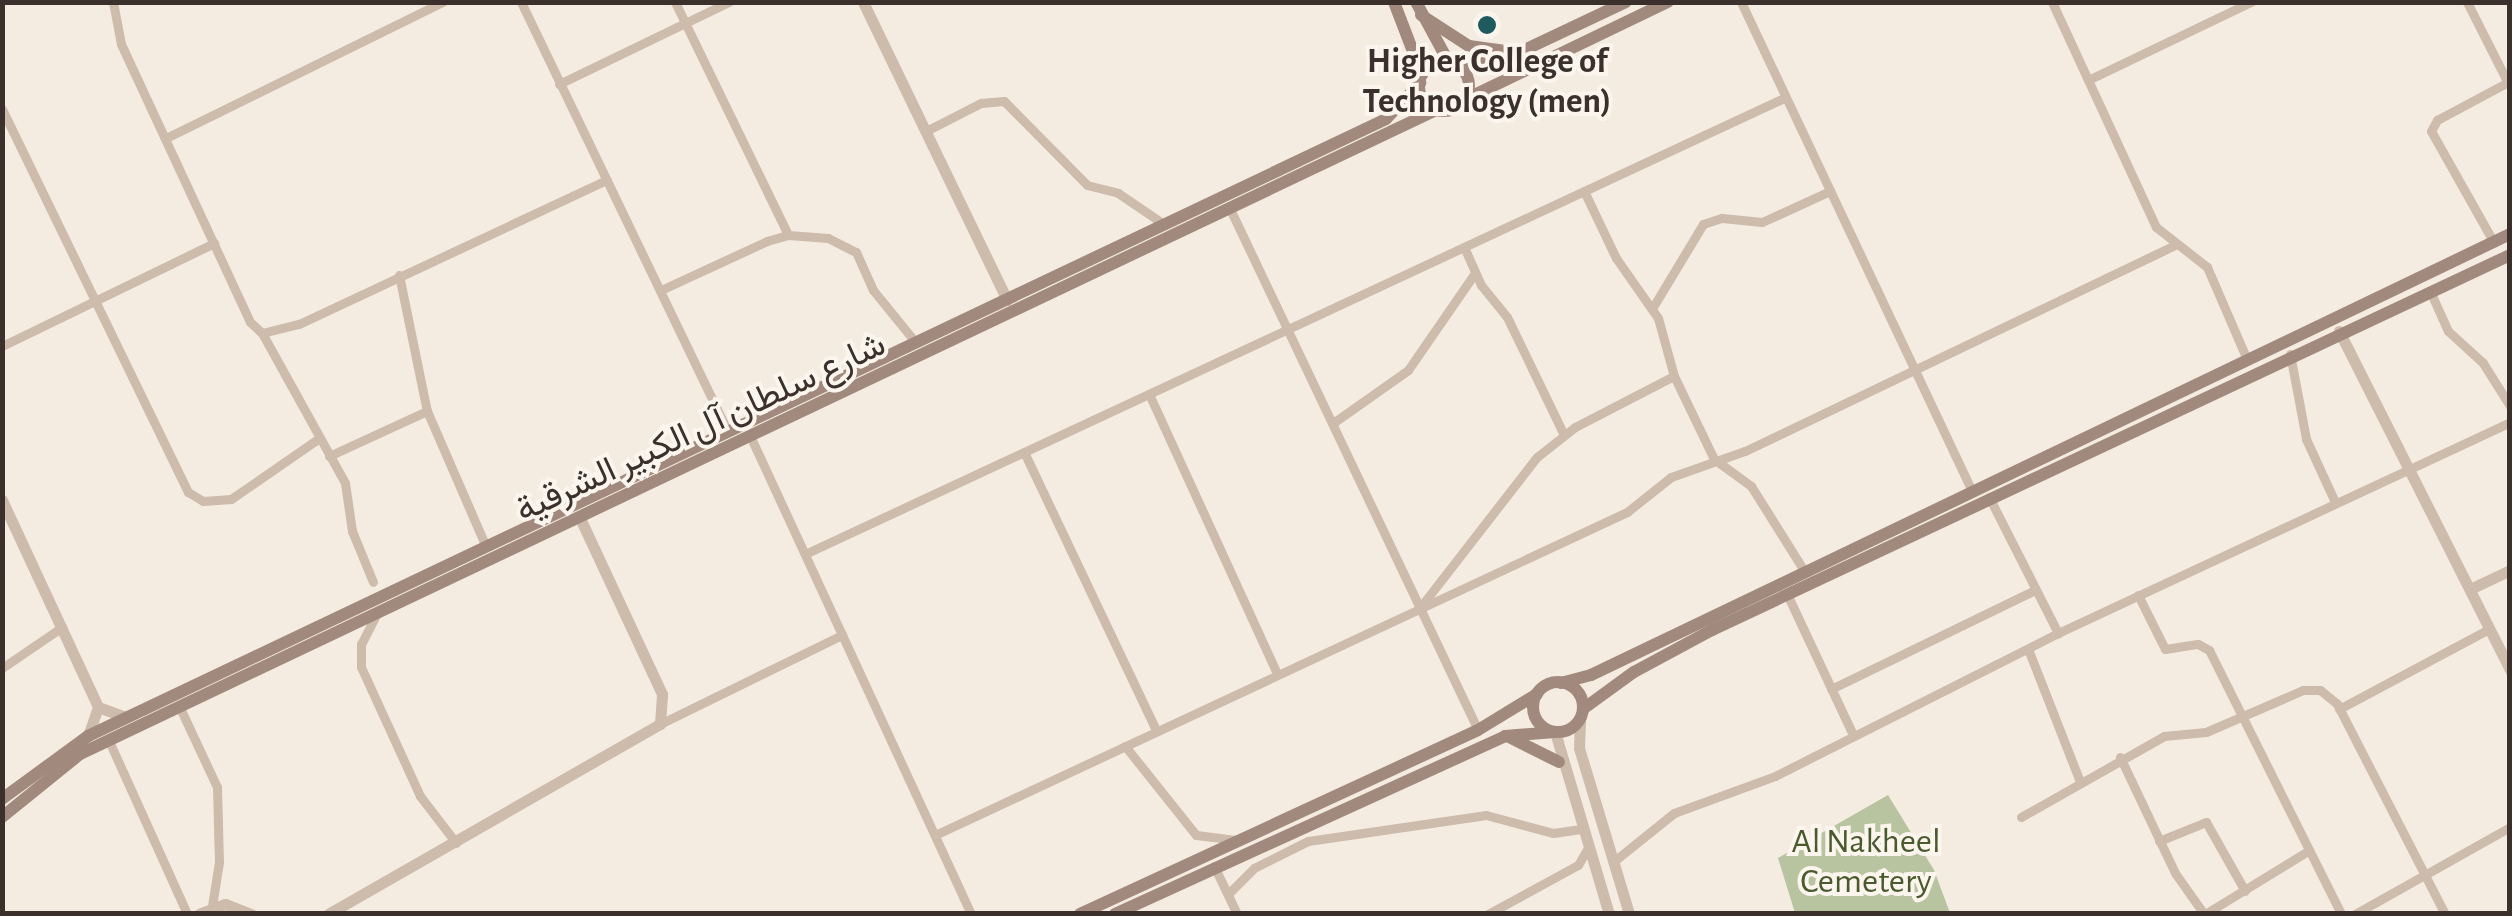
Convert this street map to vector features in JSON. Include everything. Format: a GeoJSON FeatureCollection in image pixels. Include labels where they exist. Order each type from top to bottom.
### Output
{"type":"FeatureCollection","features":[{"type":"Feature","properties":{"kind":"main road"},"geometry":{"type":"LineString","coordinates":[[1394,2],[1423,99],[1436,110],[1453,110],[1466,99],[1668,2]]}},
{"type":"Feature","properties":{"kind":"main road"},"geometry":{"type":"LineString","coordinates":[[1420,79],[1452,62],[1520,52],[1626,2]]}},
{"type":"Feature","properties":{"kind":"main road"},"geometry":{"type":"LineString","coordinates":[[1419,9],[1469,46],[1520,52]]}},
{"type":"Feature","properties":{"kind":"main road"},"geometry":{"type":"LineString","coordinates":[[1419,9],[1469,83],[1466,99]]}},
{"type":"Feature","properties":{"kind":"main road","name":"شارع سلطان آل الكبير الشرقية"},"geometry":{"type":"LineString","coordinates":[[2,799],[88,736],[126,717],[1386,119],[1420,79]]}},
{"type":"Feature","properties":{"kind":"main road","name":"شارع سلطان آل الكبير الشرقية"},"geometry":{"type":"LineString","coordinates":[[2,817],[36,785],[108,741],[752,440],[1436,110]]}},
{"type":"Feature","properties":{"kind":"main road"},"geometry":{"type":"LineString","coordinates":[[1080,914],[1478,730],[1537,694],[1591,675],[1971,488],[2510,234]]}},
{"type":"Feature","properties":{"kind":"main road"},"geometry":{"type":"LineString","coordinates":[[1115,914],[1505,736],[1554,732],[1634,672],[1786,594],[2339,330],[2510,255]]}},
{"type":"Feature","properties":{"kind":"main road"},"geometry":{"type":"LineString","coordinates":[[1561,683],[1577,691],[1581,714]]}},
{"type":"Feature","properties":{"kind":"main road"},"geometry":{"type":"LineString","coordinates":[[1537,694],[1535,716],[1554,732]]}},
{"type":"Feature","properties":{"kind":"main road"},"geometry":{"type":"LineString","coordinates":[[1505,736],[1560,762]]}},
{"type":"Feature","properties":{"kind":"street"},"geometry":{"type":"LineString","coordinates":[[113,2],[121,44],[250,322],[262,333],[345,483],[352,532],[373,582]]}},
{"type":"Feature","properties":{"kind":"street"},"geometry":{"type":"LineString","coordinates":[[166,138],[442,2]]}},
{"type":"Feature","properties":{"kind":"street"},"geometry":{"type":"LineString","coordinates":[[521,2],[728,432]]}},
{"type":"Feature","properties":{"kind":"street"},"geometry":{"type":"LineString","coordinates":[[675,2],[788,235]]}},
{"type":"Feature","properties":{"kind":"street"},"geometry":{"type":"LineString","coordinates":[[559,84],[729,2]]}},
{"type":"Feature","properties":{"kind":"street"},"geometry":{"type":"LineString","coordinates":[[863,2],[1007,300]]}},
{"type":"Feature","properties":{"kind":"street"},"geometry":{"type":"LineString","coordinates":[[1741,2],[1971,488]]}},
{"type":"Feature","properties":{"kind":"street"},"geometry":{"type":"LineString","coordinates":[[2052,2],[2156,226],[2208,267],[2246,358]]}},
{"type":"Feature","properties":{"kind":"street"},"geometry":{"type":"LineString","coordinates":[[2088,80],[2252,2]]}},
{"type":"Feature","properties":{"kind":"street"},"geometry":{"type":"LineString","coordinates":[[2467,2],[2509,82],[2437,120],[2431,131],[2493,241]]}},
{"type":"Feature","properties":{"kind":"street"},"geometry":{"type":"LineString","coordinates":[[805,554],[1786,98]]}},
{"type":"Feature","properties":{"kind":"street"},"geometry":{"type":"LineString","coordinates":[[926,131],[982,103],[1004,102],[1056,147],[1082,182],[1126,198],[1165,225]]}},
{"type":"Feature","properties":{"kind":"street"},"geometry":{"type":"LineString","coordinates":[[2,109],[188,492],[204,501],[232,498],[260,472],[318,439]]}},
{"type":"Feature","properties":{"kind":"street"},"geometry":{"type":"LineString","coordinates":[[262,333],[299,324],[399,274],[608,180]]}},
{"type":"Feature","properties":{"kind":"street"},"geometry":{"type":"LineString","coordinates":[[1653,307],[1703,224],[1722,218],[1762,222],[1830,190]]}},
{"type":"Feature","properties":{"kind":"street"},"geometry":{"type":"LineString","coordinates":[[1584,191],[1616,258],[1653,307],[1674,376],[1714,459],[1751,486],[1804,570]]}},
{"type":"Feature","properties":{"kind":"street"},"geometry":{"type":"LineString","coordinates":[[1232,211],[1478,730]]}},
{"type":"Feature","properties":{"kind":"street"},"geometry":{"type":"LineString","coordinates":[[661,290],[788,235],[828,238],[856,252],[874,290],[916,343]]}},
{"type":"Feature","properties":{"kind":"street"},"geometry":{"type":"LineString","coordinates":[[2,346],[214,244]]}},
{"type":"Feature","properties":{"kind":"street"},"geometry":{"type":"LineString","coordinates":[[934,835],[1627,512],[1671,477],[1914,372],[2177,244]]}},
{"type":"Feature","properties":{"kind":"street"},"geometry":{"type":"LineString","coordinates":[[1464,247],[1475,273],[1507,317],[1564,435]]}},
{"type":"Feature","properties":{"kind":"street"},"geometry":{"type":"LineString","coordinates":[[1333,424],[1408,370],[1475,273]]}},
{"type":"Feature","properties":{"kind":"street"},"geometry":{"type":"LineString","coordinates":[[399,274],[427,410],[486,547]]}},
{"type":"Feature","properties":{"kind":"street"},"geometry":{"type":"LineString","coordinates":[[2429,291],[2448,331],[2483,363],[2510,406]]}},
{"type":"Feature","properties":{"kind":"street"},"geometry":{"type":"LineString","coordinates":[[2339,330],[2510,670]]}},
{"type":"Feature","properties":{"kind":"street"},"geometry":{"type":"LineString","coordinates":[[2290,354],[2304,399],[2306,439],[2335,502]]}},
{"type":"Feature","properties":{"kind":"street"},"geometry":{"type":"LineString","coordinates":[[1420,607],[1514,479],[1564,435],[1674,376]]}},
{"type":"Feature","properties":{"kind":"street"},"geometry":{"type":"LineString","coordinates":[[1148,394],[1277,674]]}},
{"type":"Feature","properties":{"kind":"street"},"geometry":{"type":"LineString","coordinates":[[329,456],[427,410]]}},
{"type":"Feature","properties":{"kind":"street"},"geometry":{"type":"LineString","coordinates":[[1613,862],[1674,813],[1776,776],[2138,595],[2510,422]]}},
{"type":"Feature","properties":{"kind":"street"},"geometry":{"type":"LineString","coordinates":[[752,440],[971,914]]}},
{"type":"Feature","properties":{"kind":"street"},"geometry":{"type":"LineString","coordinates":[[1024,452],[1156,730]]}},
{"type":"Feature","properties":{"kind":"street"},"geometry":{"type":"LineString","coordinates":[[1989,497],[2058,634]]}},
{"type":"Feature","properties":{"kind":"street"},"geometry":{"type":"LineString","coordinates":[[2,500],[98,707],[88,736]]}},
{"type":"Feature","properties":{"kind":"street"},"geometry":{"type":"LineString","coordinates":[[580,518],[662,694],[660,724]]}},
{"type":"Feature","properties":{"kind":"street"},"geometry":{"type":"LineString","coordinates":[[2470,589],[2510,570]]}},
{"type":"Feature","properties":{"kind":"street"},"geometry":{"type":"LineString","coordinates":[[1831,689],[2035,590]]}},
{"type":"Feature","properties":{"kind":"street"},"geometry":{"type":"LineString","coordinates":[[1786,594],[1853,735]]}},
{"type":"Feature","properties":{"kind":"street"},"geometry":{"type":"LineString","coordinates":[[2138,595],[2165,649],[2198,644],[2209,650],[2341,914]]}},
{"type":"Feature","properties":{"kind":"street"},"geometry":{"type":"LineString","coordinates":[[377,614],[361,644],[362,667],[420,796],[456,842]]}},
{"type":"Feature","properties":{"kind":"street"},"geometry":{"type":"LineString","coordinates":[[2,668],[62,628]]}},
{"type":"Feature","properties":{"kind":"street"},"geometry":{"type":"LineString","coordinates":[[2339,709],[2489,629]]}},
{"type":"Feature","properties":{"kind":"street"},"geometry":{"type":"LineString","coordinates":[[328,914],[660,724],[842,635]]}},
{"type":"Feature","properties":{"kind":"street"},"geometry":{"type":"LineString","coordinates":[[2028,649],[2080,782]]}},
{"type":"Feature","properties":{"kind":"street"},"geometry":{"type":"LineString","coordinates":[[2021,817],[2120,757],[2164,736],[2206,732],[2312,689],[2328,694],[2339,709],[2445,914]]}},
{"type":"Feature","properties":{"kind":"street"},"geometry":{"type":"LineString","coordinates":[[98,707],[126,717]]}},
{"type":"Feature","properties":{"kind":"street"},"geometry":{"type":"LineString","coordinates":[[180,708],[217,788],[220,862],[212,906]]}},
{"type":"Feature","properties":{"kind":"street"},"geometry":{"type":"LineString","coordinates":[[1581,714],[1579,748],[1629,914]]}},
{"type":"Feature","properties":{"kind":"street"},"geometry":{"type":"LineString","coordinates":[[1554,732],[1609,914]]}},
{"type":"Feature","properties":{"kind":"street"},"geometry":{"type":"LineString","coordinates":[[108,741],[187,914]]}},
{"type":"Feature","properties":{"kind":"street"},"geometry":{"type":"LineString","coordinates":[[1125,746],[1196,835],[1234,840]]}},
{"type":"Feature","properties":{"kind":"street"},"geometry":{"type":"LineString","coordinates":[[2120,757],[2159,840],[2204,914],[2308,851]]}},
{"type":"Feature","properties":{"kind":"street"},"geometry":{"type":"LineString","coordinates":[[1228,894],[1254,868],[1308,841],[1486,815],[1554,833],[1584,828]]}},
{"type":"Feature","properties":{"kind":"street"},"geometry":{"type":"LineString","coordinates":[[2159,840],[2206,822],[2245,891]]}},
{"type":"Feature","properties":{"kind":"street"},"geometry":{"type":"LineString","coordinates":[[2356,914],[2510,827]]}},
{"type":"Feature","properties":{"kind":"street"},"geometry":{"type":"LineString","coordinates":[[1192,860],[1196,835]]}},
{"type":"Feature","properties":{"kind":"street"},"geometry":{"type":"LineString","coordinates":[[1488,914],[1578,865],[1588,846]]}},
{"type":"Feature","properties":{"kind":"street"},"geometry":{"type":"LineString","coordinates":[[1578,865],[1596,872]]}},
{"type":"Feature","properties":{"kind":"street"},"geometry":{"type":"LineString","coordinates":[[1214,866],[1237,914]]}},
{"type":"Feature","properties":{"kind":"street"},"geometry":{"type":"LineString","coordinates":[[199,914],[212,906],[251,913]]}},
{"type":"Feature","properties":{"kind":"green space","name":"Al Nakheel Cemetery"},"geometry":{"type":"Polygon","coordinates":[[[1888,795],[1934,870],[1950,913],[1795,913],[1778,858],[1888,795]]]}},
{"type":"Feature","properties":{"kind":"place","name":"Higher College of Technology (men)"},"geometry":{"type":"Point","coordinates":[1487,25]}}]}
